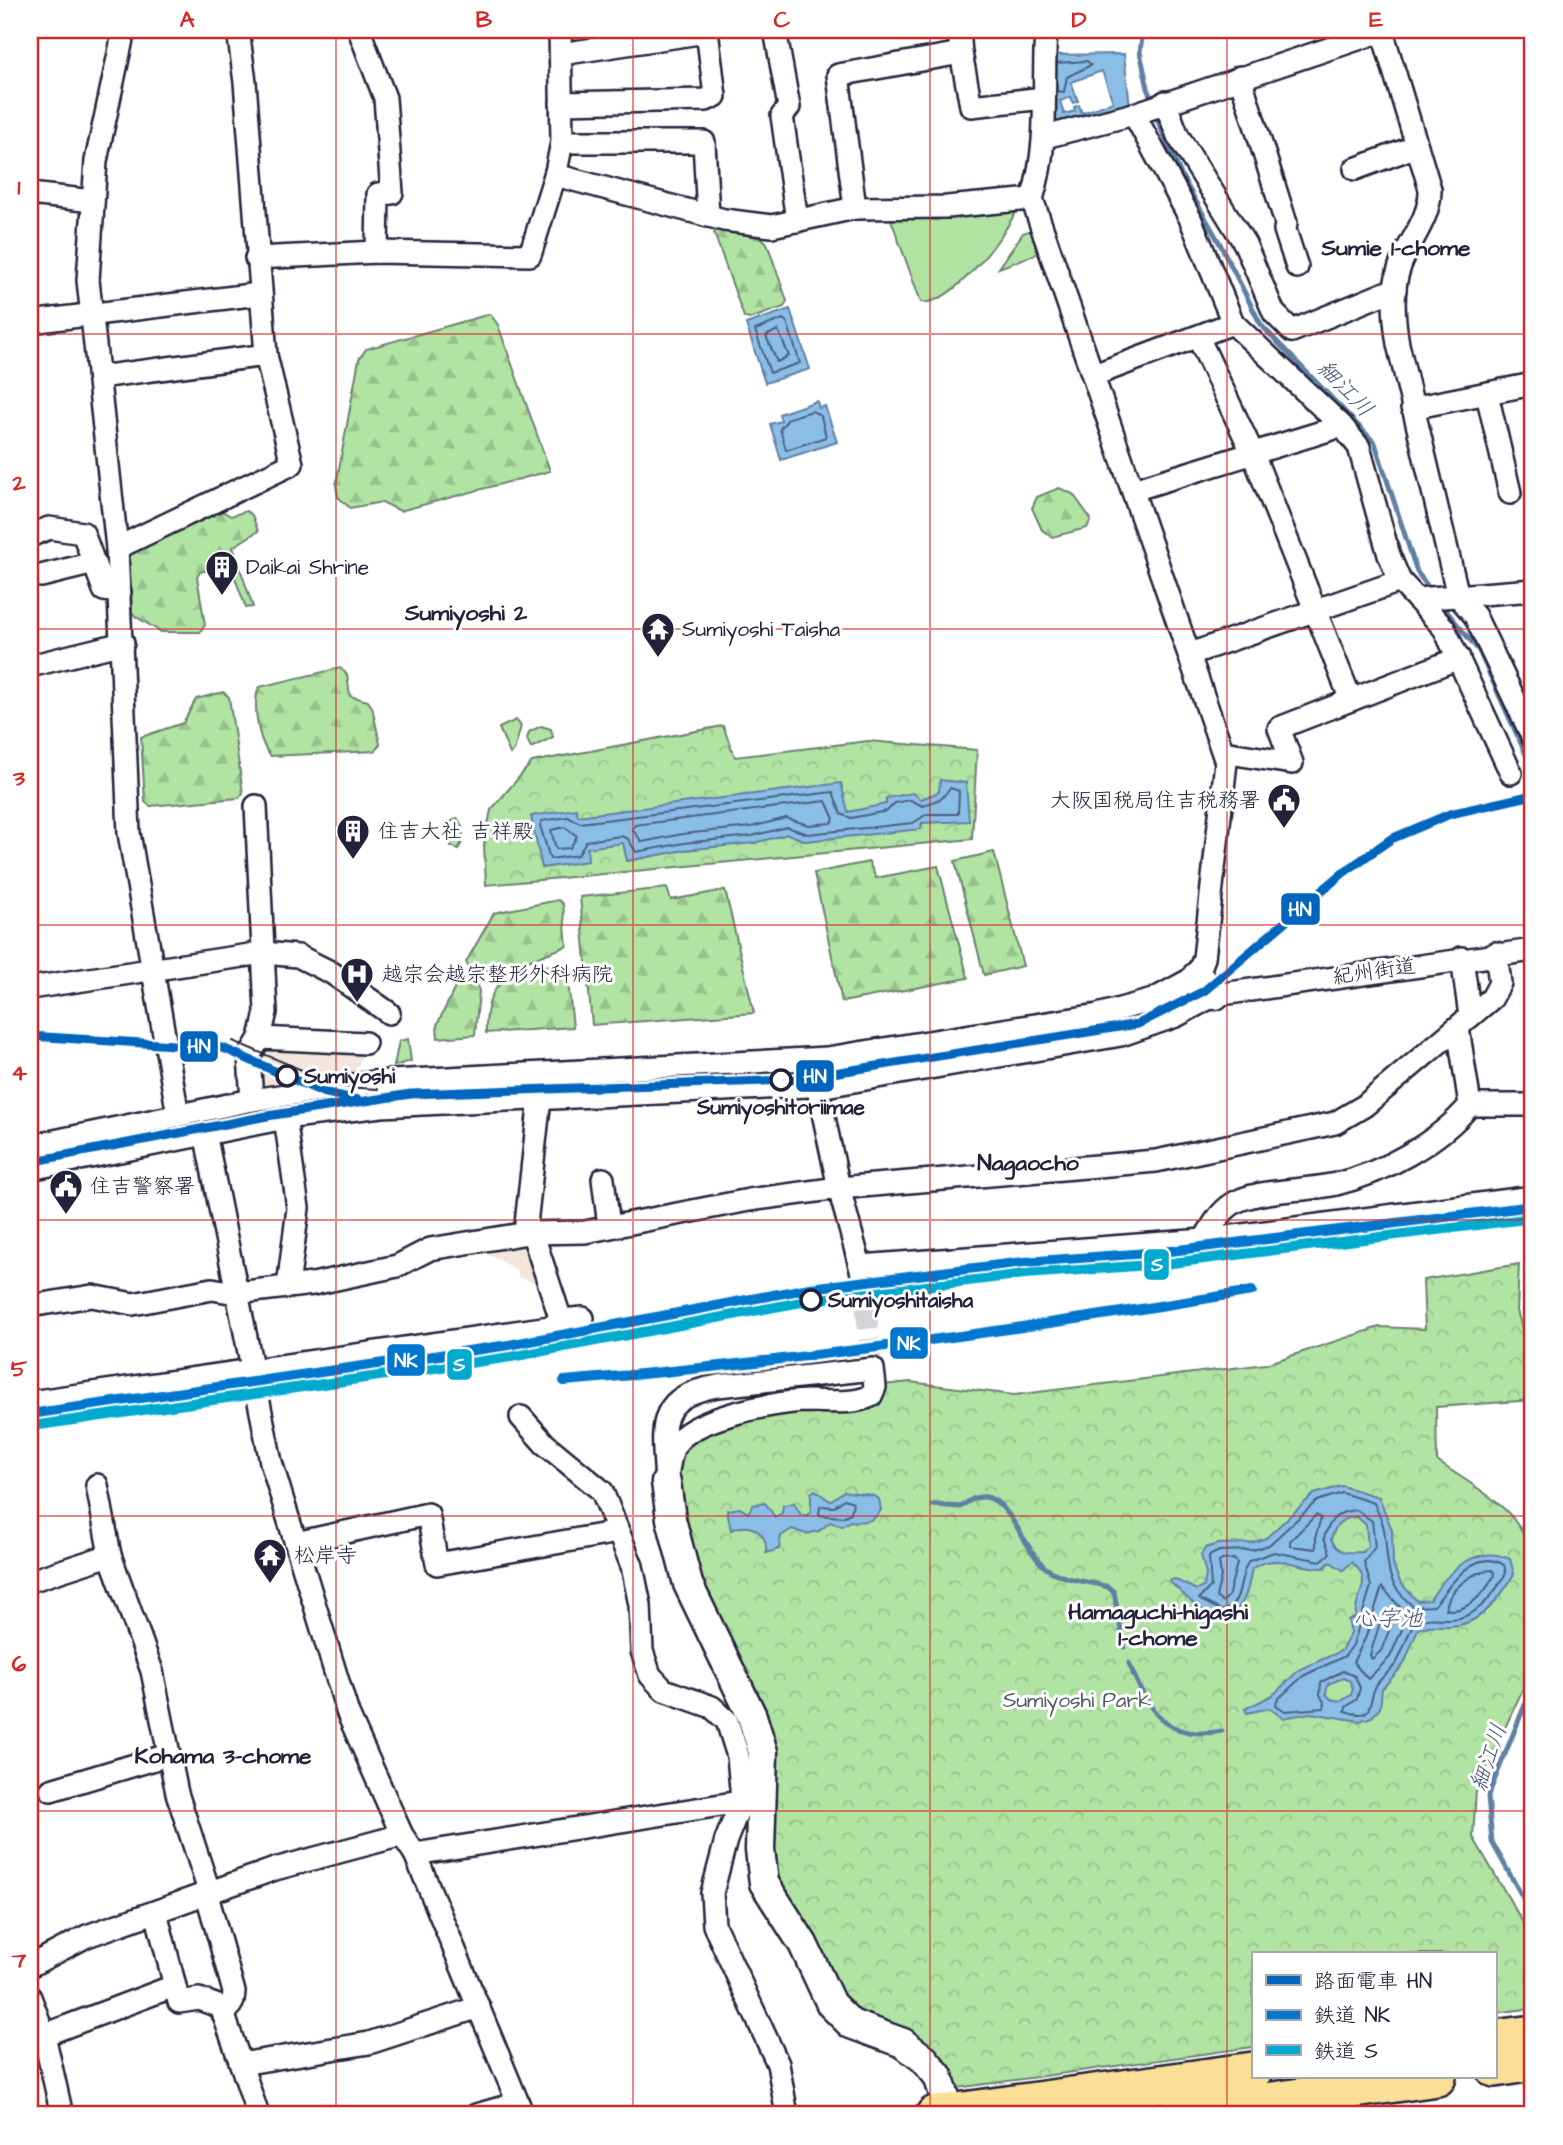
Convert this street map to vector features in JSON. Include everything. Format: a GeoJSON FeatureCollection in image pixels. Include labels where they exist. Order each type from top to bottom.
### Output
{"type":"FeatureCollection","features":[{"type":"Feature","properties":{"kind":"highway"},"geometry":{"type":"LineString","coordinates":[[1496,2039],[1533,2034]]}},
{"type":"Feature","properties":{"kind":"highway"},"geometry":{"type":"LineString","coordinates":[[1496,2068],[1533,2063]]}},
{"type":"Feature","properties":{"kind":"highway"},"geometry":{"type":"LineString","coordinates":[[946,2115],[1048,2107],[1252,2071]]}},
{"type":"Feature","properties":{"kind":"highway"},"geometry":{"type":"LineString","coordinates":[[1177,2115],[1430,2078]]}},
{"type":"Feature","properties":{"kind":"street"},"geometry":{"type":"LineString","coordinates":[[124,30],[96,162],[88,280],[117,548],[129,833],[150,969],[178,1115]]}},
{"type":"Feature","properties":{"kind":"street"},"geometry":{"type":"LineString","coordinates":[[117,548],[292,464],[266,355],[256,258],[245,82],[238,30]]}},
{"type":"Feature","properties":{"kind":"street"},"geometry":{"type":"LineString","coordinates":[[359,30],[386,102],[393,193],[378,194],[377,251]]}},
{"type":"Feature","properties":{"kind":"street"},"geometry":{"type":"LineString","coordinates":[[256,258],[377,251],[530,255],[556,172],[562,142],[560,30]]}},
{"type":"Feature","properties":{"kind":"street"},"geometry":{"type":"LineString","coordinates":[[775,30],[789,107],[782,116],[797,221]]}},
{"type":"Feature","properties":{"kind":"street"},"geometry":{"type":"LineString","coordinates":[[960,30],[961,53],[971,106],[1044,99]]}},
{"type":"Feature","properties":{"kind":"street"},"geometry":{"type":"LineString","coordinates":[[30,1169],[285,1118],[381,1106],[816,1087],[1121,1035],[1176,1016],[1206,985],[1204,958],[1226,762],[1031,199],[1041,168],[1045,137],[1046,30]]}},
{"type":"Feature","properties":{"kind":"street"},"geometry":{"type":"LineString","coordinates":[[1045,137],[1134,114],[1240,77],[1324,39],[1384,30],[1430,197],[1400,265],[1395,289],[1396,333],[1458,596],[1475,616],[1533,738]]}},
{"type":"Feature","properties":{"kind":"street"},"geometry":{"type":"LineString","coordinates":[[561,54],[706,31],[715,96],[706,100],[561,103]]}},
{"type":"Feature","properties":{"kind":"street"},"geometry":{"type":"LineString","coordinates":[[855,208],[838,75],[961,53]]}},
{"type":"Feature","properties":{"kind":"street"},"geometry":{"type":"LineString","coordinates":[[1240,77],[1286,223],[1284,230],[1297,267]]}},
{"type":"Feature","properties":{"kind":"street"},"geometry":{"type":"LineString","coordinates":[[1163,103],[1178,136],[1245,244],[1274,313],[1292,331],[1395,289]]}},
{"type":"Feature","properties":{"kind":"street"},"geometry":{"type":"LineString","coordinates":[[1134,114],[1190,218],[1233,323],[1342,426],[1359,447],[1389,555],[1400,581],[1444,628],[1511,773]]}},
{"type":"Feature","properties":{"kind":"street"},"geometry":{"type":"LineString","coordinates":[[562,142],[704,142],[708,216]]}},
{"type":"Feature","properties":{"kind":"street"},"geometry":{"type":"LineString","coordinates":[[1355,169],[1417,146]]}},
{"type":"Feature","properties":{"kind":"street"},"geometry":{"type":"LineString","coordinates":[[556,172],[563,177],[708,216],[772,226],[855,208],[947,206],[1031,199]]}},
{"type":"Feature","properties":{"kind":"street"},"geometry":{"type":"LineString","coordinates":[[30,194],[93,201]]}},
{"type":"Feature","properties":{"kind":"street"},"geometry":{"type":"LineString","coordinates":[[30,323],[259,294]]}},
{"type":"Feature","properties":{"kind":"street"},"geometry":{"type":"LineString","coordinates":[[1094,375],[1233,323]]}},
{"type":"Feature","properties":{"kind":"street"},"geometry":{"type":"LineString","coordinates":[[1198,337],[1253,454],[1351,700]]}},
{"type":"Feature","properties":{"kind":"street"},"geometry":{"type":"LineString","coordinates":[[99,377],[266,355]]}},
{"type":"Feature","properties":{"kind":"street"},"geometry":{"type":"LineString","coordinates":[[1412,408],[1533,384]]}},
{"type":"Feature","properties":{"kind":"street"},"geometry":{"type":"LineString","coordinates":[[1488,394],[1510,493]]}},
{"type":"Feature","properties":{"kind":"street"},"geometry":{"type":"LineString","coordinates":[[1133,490],[1332,429]]}},
{"type":"Feature","properties":{"kind":"street"},"geometry":{"type":"LineString","coordinates":[[30,536],[49,528],[83,533],[104,590],[120,592]]}},
{"type":"Feature","properties":{"kind":"street"},"geometry":{"type":"LineString","coordinates":[[41,576],[94,563]]}},
{"type":"Feature","properties":{"kind":"street"},"geometry":{"type":"LineString","coordinates":[[1190,654],[1400,581]]}},
{"type":"Feature","properties":{"kind":"street"},"geometry":{"type":"LineString","coordinates":[[1417,599],[1533,590]]}},
{"type":"Feature","properties":{"kind":"street"},"geometry":{"type":"LineString","coordinates":[[30,666],[123,643]]}},
{"type":"Feature","properties":{"kind":"street"},"geometry":{"type":"LineString","coordinates":[[1223,752],[1292,762],[1279,728],[1460,658]]}},
{"type":"Feature","properties":{"kind":"street"},"geometry":{"type":"LineString","coordinates":[[252,1100],[249,1056],[260,1038],[266,1013],[256,806]]}},
{"type":"Feature","properties":{"kind":"street","name":"紀州街道"},"geometry":{"type":"LineString","coordinates":[[1206,985],[1533,950]]}},
{"type":"Feature","properties":{"kind":"street"},"geometry":{"type":"LineString","coordinates":[[30,988],[262,953],[298,956],[332,973],[389,1013]]}},
{"type":"Feature","properties":{"kind":"street"},"geometry":{"type":"LineString","coordinates":[[30,1306],[92,1296],[133,1304],[212,1289],[236,1293],[288,1287],[397,1266],[430,1249],[528,1233],[585,1232],[749,1200],[839,1188],[1156,1161],[1335,1123],[1364,1106],[1499,991],[1496,953]]}},
{"type":"Feature","properties":{"kind":"street"},"geometry":{"type":"LineString","coordinates":[[1204,1240],[1220,1213],[1239,1200],[1338,1184],[1408,1156],[1457,1121],[1469,1105],[1462,958]]}},
{"type":"Feature","properties":{"kind":"street"},"geometry":{"type":"LineString","coordinates":[[30,1146],[252,1100],[373,1082],[814,1060],[1098,1015],[1206,985]]}},
{"type":"Feature","properties":{"kind":"street"},"geometry":{"type":"LineString","coordinates":[[260,1038],[365,1042]]}},
{"type":"Feature","properties":{"kind":"street"},"geometry":{"type":"LineString","coordinates":[[814,1060],[816,1087],[862,1272],[1204,1240],[1531,1197]]}},
{"type":"Feature","properties":{"kind":"street"},"geometry":{"type":"LineString","coordinates":[[540,1098],[526,1224],[528,1233],[535,1241],[561,1320]]}},
{"type":"Feature","properties":{"kind":"street"},"geometry":{"type":"LineString","coordinates":[[1469,1105],[1533,1105]]}},
{"type":"Feature","properties":{"kind":"street"},"geometry":{"type":"LineString","coordinates":[[285,1118],[298,1208],[288,1287]]}},
{"type":"Feature","properties":{"kind":"street"},"geometry":{"type":"LineString","coordinates":[[205,1133],[271,1462],[348,1714],[402,1835],[415,1854],[520,2109],[476,2115]]}},
{"type":"Feature","properties":{"kind":"street"},"geometry":{"type":"LineString","coordinates":[[603,1179],[609,1226]]}},
{"type":"Feature","properties":{"kind":"street"},"geometry":{"type":"LineString","coordinates":[[30,1402],[550,1327],[561,1320],[583,1318]]}},
{"type":"Feature","properties":{"kind":"street"},"geometry":{"type":"LineString","coordinates":[[666,1482],[675,1445],[691,1430],[725,1417],[803,1402],[861,1401],[871,1396],[875,1387],[872,1364],[699,1390],[676,1399],[663,1426],[666,1482],[671,1519],[688,1584],[752,1716],[763,1752],[752,1800],[726,1840],[712,1893],[714,1926],[778,2064],[787,2115]]}},
{"type":"Feature","properties":{"kind":"street"},"geometry":{"type":"LineString","coordinates":[[718,1386],[710,1395],[709,1406],[715,1415],[725,1417]]}},
{"type":"Feature","properties":{"kind":"street"},"geometry":{"type":"LineString","coordinates":[[521,1417],[545,1444],[602,1491],[632,1566],[640,1605],[642,1651],[650,1675],[664,1690],[712,1707],[727,1721],[752,1800],[764,1883],[803,1944],[831,2004],[851,2024],[902,2043],[924,2059],[938,2076],[946,2115]]}},
{"type":"Feature","properties":{"kind":"street"},"geometry":{"type":"LineString","coordinates":[[97,1485],[110,1555],[152,1671],[177,1793],[234,1992],[233,2001],[224,2016]]}},
{"type":"Feature","properties":{"kind":"street"},"geometry":{"type":"LineString","coordinates":[[296,1543],[428,1514],[437,1564],[618,1532]]}},
{"type":"Feature","properties":{"kind":"street"},"geometry":{"type":"LineString","coordinates":[[30,1581],[110,1555]]}},
{"type":"Feature","properties":{"kind":"street"},"geometry":{"type":"LineString","coordinates":[[51,1790],[168,1755]]}},
{"type":"Feature","properties":{"kind":"street"},"geometry":{"type":"LineString","coordinates":[[415,1854],[752,1800]]}},
{"type":"Feature","properties":{"kind":"street"},"geometry":{"type":"LineString","coordinates":[[30,1966],[87,1936],[275,1869],[402,1835]]}},
{"type":"Feature","properties":{"kind":"street"},"geometry":{"type":"LineString","coordinates":[[156,1912],[180,2002],[199,1999],[221,2007],[258,2115]]}},
{"type":"Feature","properties":{"kind":"street"},"geometry":{"type":"LineString","coordinates":[[44,2035],[174,1986]]}},
{"type":"Feature","properties":{"kind":"street"},"geometry":{"type":"LineString","coordinates":[[30,1997],[44,2035],[62,2115]]}},
{"type":"Feature","properties":{"kind":"street"},"geometry":{"type":"LineString","coordinates":[[241,2064],[369,2043],[479,2007]]}},
{"type":"Feature","properties":{"kind":"shaded area"},"geometry":{"type":"Polygon","coordinates":[[[262,1049],[365,1049],[355,1072],[259,1087],[255,1065],[262,1049]]]}},
{"type":"Feature","properties":{"kind":"shaded area"},"geometry":{"type":"Polygon","coordinates":[[[514,1241],[532,1244],[540,1285],[518,1277],[518,1271],[477,1247],[514,1241]]]}},
{"type":"Feature","properties":{"kind":"green space"},"geometry":{"type":"Polygon","coordinates":[[[1016,205],[1017,209],[1002,235],[976,267],[948,293],[934,300],[921,302],[889,214],[935,220],[1016,205]]]}},
{"type":"Feature","properties":{"kind":"green space"},"geometry":{"type":"Polygon","coordinates":[[[717,229],[762,238],[767,243],[787,301],[784,307],[749,319],[744,317],[714,233],[717,229]]]}},
{"type":"Feature","properties":{"kind":"green space"},"geometry":{"type":"Polygon","coordinates":[[[1031,230],[1039,253],[999,268],[1023,233],[1031,230]]]}},
{"type":"Feature","properties":{"kind":"green space"},"geometry":{"type":"Polygon","coordinates":[[[490,314],[498,325],[550,471],[400,511],[382,502],[350,508],[338,497],[336,485],[359,359],[366,349],[490,314]]]}},
{"type":"Feature","properties":{"kind":"green space"},"geometry":{"type":"Polygon","coordinates":[[[1059,488],[1073,494],[1091,519],[1087,528],[1052,537],[1042,530],[1032,508],[1037,497],[1059,488]]]}},
{"type":"Feature","properties":{"kind":"green space"},"geometry":{"type":"Polygon","coordinates":[[[222,511],[231,516],[246,511],[252,515],[258,531],[233,547],[253,607],[246,608],[232,570],[227,565],[200,572],[197,577],[205,625],[200,632],[161,632],[135,616],[132,612],[129,559],[133,549],[222,511]]]}},
{"type":"Feature","properties":{"kind":"green space"},"geometry":{"type":"Polygon","coordinates":[[[340,668],[347,674],[350,696],[368,701],[372,707],[380,744],[375,751],[271,756],[266,750],[258,723],[256,703],[259,687],[340,668]]]}},
{"type":"Feature","properties":{"kind":"green space"},"geometry":{"type":"Polygon","coordinates":[[[223,692],[229,697],[243,793],[239,798],[150,806],[145,802],[141,737],[183,723],[196,699],[223,692]]]}},
{"type":"Feature","properties":{"kind":"green space"},"geometry":{"type":"Polygon","coordinates":[[[516,720],[521,726],[514,751],[510,754],[499,728],[516,720]]]}},
{"type":"Feature","properties":{"kind":"green space"},"geometry":{"type":"Polygon","coordinates":[[[541,726],[551,729],[553,737],[531,748],[527,739],[529,732],[541,726]]]}},
{"type":"Feature","properties":{"kind":"green space"},"geometry":{"type":"Polygon","coordinates":[[[723,726],[735,757],[868,741],[977,750],[972,839],[486,885],[484,844],[491,810],[532,762],[723,726]]]}},
{"type":"Feature","properties":{"kind":"green space"},"geometry":{"type":"Polygon","coordinates":[[[457,818],[463,834],[458,849],[451,846],[449,823],[457,818]]]}},
{"type":"Feature","properties":{"kind":"green space"},"geometry":{"type":"Polygon","coordinates":[[[994,852],[1023,966],[984,975],[955,861],[994,852]]]}},
{"type":"Feature","properties":{"kind":"green space"},"geometry":{"type":"Polygon","coordinates":[[[869,862],[876,878],[938,866],[968,978],[842,1002],[814,873],[869,862]]]}},
{"type":"Feature","properties":{"kind":"green space"},"geometry":{"type":"Polygon","coordinates":[[[667,888],[671,900],[725,890],[754,1013],[592,1025],[580,897],[667,888]]]}},
{"type":"Feature","properties":{"kind":"green space"},"geometry":{"type":"Polygon","coordinates":[[[558,900],[563,904],[567,946],[494,974],[487,975],[469,968],[466,962],[494,913],[558,900]]]}},
{"type":"Feature","properties":{"kind":"green space"},"geometry":{"type":"Polygon","coordinates":[[[566,963],[573,1027],[486,1033],[491,998],[497,987],[506,979],[531,969],[566,963]]]}},
{"type":"Feature","properties":{"kind":"green space"},"geometry":{"type":"Polygon","coordinates":[[[460,977],[474,978],[479,991],[475,1035],[438,1038],[437,1025],[460,977]]]}},
{"type":"Feature","properties":{"kind":"green space"},"geometry":{"type":"Polygon","coordinates":[[[408,1039],[411,1061],[394,1066],[399,1041],[408,1039]]]}},
{"type":"Feature","properties":{"kind":"green space","name":"Sumiyoshi Park"},"geometry":{"type":"Polygon","coordinates":[[[1519,1264],[1517,1311],[1533,1365],[1533,1400],[1436,1407],[1437,1461],[1481,1490],[1508,1513],[1528,1541],[1533,1558],[1533,1667],[1476,1791],[1473,1837],[1533,1940],[1533,2008],[1496,2013],[1496,1952],[1252,1952],[1252,2047],[957,2088],[843,2000],[773,1880],[772,1753],[699,1591],[676,1474],[681,1451],[697,1436],[725,1425],[788,1411],[865,1410],[881,1400],[884,1385],[910,1382],[1014,1395],[1266,1364],[1379,1327],[1425,1329],[1423,1280],[1519,1264]]]}},
{"type":"Feature","properties":{"kind":"water"},"geometry":{"type":"Polygon","coordinates":[[[1124,54],[1130,106],[1056,127],[1053,124],[1049,55],[1124,54]],[[1102,71],[1071,82],[1078,101],[1073,103],[1071,97],[1060,101],[1064,114],[1075,111],[1074,107],[1079,105],[1082,113],[1113,102],[1102,71]]]}},
{"type":"Feature","properties":{"kind":"water"},"geometry":{"type":"Polygon","coordinates":[[[790,309],[810,369],[765,383],[746,324],[790,309]]]}},
{"type":"Feature","properties":{"kind":"water"},"geometry":{"type":"Polygon","coordinates":[[[817,401],[819,408],[825,406],[837,442],[781,460],[770,424],[781,421],[779,414],[817,401]]]}},
{"type":"Feature","properties":{"kind":"water"},"geometry":{"type":"Polygon","coordinates":[[[940,780],[966,783],[969,821],[922,823],[921,829],[806,841],[788,834],[754,843],[685,850],[627,861],[623,843],[587,848],[588,861],[542,868],[531,816],[576,809],[578,816],[841,783],[848,812],[886,804],[886,798],[913,793],[921,799],[939,792],[940,780]]]}},
{"type":"Feature","properties":{"kind":"water","name":"心字池"},"geometry":{"type":"Polygon","coordinates":[[[1342,1486],[1379,1497],[1392,1530],[1393,1565],[1400,1582],[1417,1601],[1430,1600],[1454,1571],[1474,1558],[1497,1555],[1510,1559],[1514,1574],[1489,1608],[1472,1621],[1418,1629],[1404,1664],[1382,1689],[1380,1708],[1372,1717],[1360,1721],[1310,1713],[1283,1718],[1269,1708],[1247,1713],[1245,1709],[1273,1695],[1299,1670],[1341,1651],[1351,1633],[1348,1620],[1356,1617],[1363,1583],[1359,1570],[1352,1562],[1343,1570],[1330,1562],[1324,1568],[1280,1561],[1262,1563],[1252,1568],[1247,1592],[1240,1605],[1221,1619],[1197,1607],[1169,1581],[1174,1579],[1197,1590],[1204,1586],[1206,1574],[1201,1555],[1205,1548],[1218,1544],[1251,1543],[1266,1538],[1314,1494],[1342,1486]],[[1357,1517],[1343,1520],[1335,1529],[1331,1539],[1340,1550],[1363,1552],[1368,1546],[1366,1525],[1357,1517]],[[1343,1678],[1328,1684],[1326,1694],[1331,1699],[1341,1701],[1351,1695],[1353,1689],[1350,1681],[1343,1678]]]}},
{"type":"Feature","properties":{"kind":"water"},"geometry":{"type":"Polygon","coordinates":[[[815,1490],[830,1501],[844,1491],[871,1495],[879,1499],[881,1510],[867,1521],[850,1521],[842,1526],[830,1522],[819,1531],[806,1534],[792,1529],[781,1536],[779,1549],[766,1553],[764,1539],[756,1530],[745,1527],[731,1530],[727,1510],[740,1508],[748,1513],[753,1505],[765,1503],[775,1517],[782,1513],[783,1505],[794,1503],[801,1515],[808,1515],[811,1512],[811,1493],[815,1490]]]}},
{"type":"Feature","properties":{"kind":"waterway","name":"細江川"},"geometry":{"type":"LineString","coordinates":[[1143,30],[1140,52],[1151,102]]}},
{"type":"Feature","properties":{"kind":"waterway","name":"細江川"},"geometry":{"type":"LineString","coordinates":[[1154,112],[1181,175],[1261,325],[1375,443],[1417,572],[1432,592]]}},
{"type":"Feature","properties":{"kind":"waterway","name":"細江川"},"geometry":{"type":"LineString","coordinates":[[1440,603],[1479,651],[1533,770]]}},
{"type":"Feature","properties":{"kind":"waterway"},"geometry":{"type":"LineString","coordinates":[[933,1505],[961,1507],[976,1498],[988,1498],[999,1504],[1036,1558],[1046,1568],[1067,1578],[1108,1587],[1114,1592],[1124,1647]]}},
{"type":"Feature","properties":{"kind":"waterway"},"geometry":{"type":"LineString","coordinates":[[1129,1663],[1144,1695],[1161,1719],[1186,1732],[1222,1731]]}},
{"type":"Feature","properties":{"kind":"waterway","name":"細江川"},"geometry":{"type":"LineString","coordinates":[[1533,1685],[1488,1796],[1492,1842],[1533,1916]]}},
{"type":"Feature","properties":{"kind":"tunnel"},"geometry":{"type":"LineString","coordinates":[[863,1277],[871,1359]]}},
{"type":"Feature","properties":{"kind":"tram line","name":"HN"},"geometry":{"type":"LineString","coordinates":[[30,1162],[267,1116],[411,1094],[790,1080],[1138,1024],[1204,991],[1343,873],[1391,839],[1450,814],[1533,795]]}},
{"type":"Feature","properties":{"kind":"tram line","name":"HN"},"geometry":{"type":"LineString","coordinates":[[30,1036],[223,1048],[322,1092],[358,1100]]}},
{"type":"Feature","properties":{"kind":"tram line"},"geometry":{"type":"LineString","coordinates":[[233,1041],[342,1087],[378,1089]]}},
{"type":"Feature","properties":{"kind":"rail line","name":"NK"},"geometry":{"type":"LineString","coordinates":[[30,1414],[509,1345],[810,1288],[1024,1262],[1162,1252],[1533,1206]]}},
{"type":"Feature","properties":{"kind":"rail line","name":"S"},"geometry":{"type":"LineString","coordinates":[[32,1426],[511,1357],[812,1300],[1025,1274],[1164,1264],[1533,1218]]}},
{"type":"Feature","properties":{"kind":"rail line","name":"NK"},"geometry":{"type":"LineString","coordinates":[[564,1381],[909,1343],[1252,1291]]}},
{"type":"Feature","properties":{"kind":"place","name":"Daikai Shrine"},"geometry":{"type":"Point","coordinates":[222,597]}},
{"type":"Feature","properties":{"kind":"place","name":"Sumiyoshi Taisha"},"geometry":{"type":"Point","coordinates":[658,659]}},
{"type":"Feature","properties":{"kind":"place","name":"大阪国税局住吉税務署"},"geometry":{"type":"Point","coordinates":[1284,830]}},
{"type":"Feature","properties":{"kind":"place","name":"住吉大社 吉祥殿"},"geometry":{"type":"Point","coordinates":[353,861]}},
{"type":"Feature","properties":{"kind":"place","name":"越宗会越宗整形外科病院"},"geometry":{"type":"Point","coordinates":[357,1004]}},
{"type":"Feature","properties":{"kind":"place","name":"Sumiyoshi"},"geometry":{"type":"Point","coordinates":[287,1076]}},
{"type":"Feature","properties":{"kind":"place","name":"Sumiyoshitoriimae"},"geometry":{"type":"Point","coordinates":[781,1080]}},
{"type":"Feature","properties":{"kind":"place","name":"住吉警察署"},"geometry":{"type":"Point","coordinates":[66,1216]}},
{"type":"Feature","properties":{"kind":"place","name":"Sumiyoshitaisha"},"geometry":{"type":"Point","coordinates":[811,1300]}},
{"type":"Feature","properties":{"kind":"place","name":"松岸寺"},"geometry":{"type":"Point","coordinates":[270,1585]}},
{"type":"Feature","properties":{"kind":"district","name":"Sumie 1-chome"},"geometry":{"type":"Point","coordinates":[1396,247]}},
{"type":"Feature","properties":{"kind":"district","name":"Sumiyoshi 2"},"geometry":{"type":"Point","coordinates":[466,612]}},
{"type":"Feature","properties":{"kind":"district","name":"Nagaocho"},"geometry":{"type":"Point","coordinates":[1028,1162]}},
{"type":"Feature","properties":{"kind":"district","name":"Hamaguchi-higashi 1-chome"},"geometry":{"type":"Point","coordinates":[1158,1624]}},
{"type":"Feature","properties":{"kind":"district","name":"Kohama 3-chome"},"geometry":{"type":"Point","coordinates":[223,1755]}}]}
